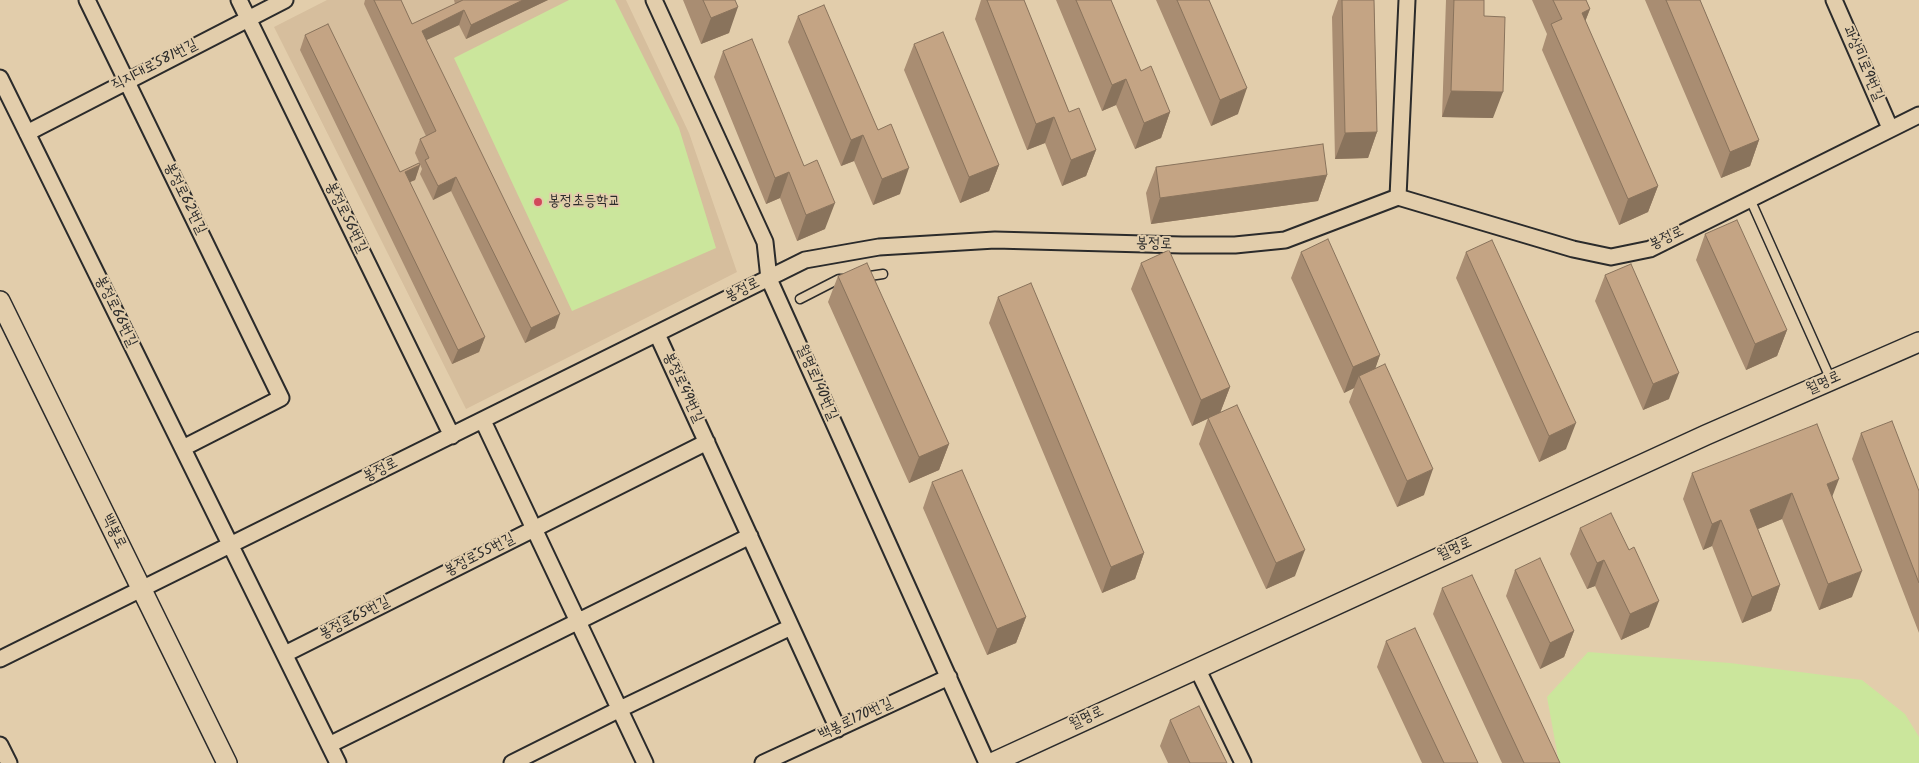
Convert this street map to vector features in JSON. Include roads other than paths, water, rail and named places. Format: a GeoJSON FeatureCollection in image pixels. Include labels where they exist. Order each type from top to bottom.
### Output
{"type":"FeatureCollection","features":[{"type":"Feature","properties":{"kind":"street","name":"봉정로62번길"},"geometry":{"type":"LineString","coordinates":[[87,0],[282,398],[183,448]]}},
{"type":"Feature","properties":{"kind":"street","name":"봉정로56번길"},"geometry":{"type":"LineString","coordinates":[[239,0],[452,436]]}},
{"type":"Feature","properties":{"kind":"street","name":"직지대로581번길"},"geometry":{"type":"LineString","coordinates":[[27,133],[285,0]]}},
{"type":"Feature","properties":{"kind":"street","name":"월명로140번길"},"geometry":{"type":"LineString","coordinates":[[654,0],[765,242],[769,279],[987,763]]}},
{"type":"Feature","properties":{"kind":"street"},"geometry":{"type":"LineString","coordinates":[[1398,196],[1406,0]]}},
{"type":"Feature","properties":{"kind":"street","name":"과상미로9번길"},"geometry":{"type":"LineString","coordinates":[[1834,0],[1890,128]]}},
{"type":"Feature","properties":{"kind":"street","name":"봉정로66번길"},"geometry":{"type":"LineString","coordinates":[[0,78],[231,546]]}},
{"type":"Feature","properties":{"kind":"street","name":"봉정로"},"geometry":{"type":"LineString","coordinates":[[0,659],[805,260],[879,247],[995,240],[1182,246],[1285,240],[1398,196],[1573,249],[1610,257],[1650,249],[1919,115]]}},
{"type":"Feature","properties":{"kind":"street","name":"백봉로"},"geometry":{"type":"LineString","coordinates":[[0,301],[227,763]]}},
{"type":"Feature","properties":{"kind":"street","name":"봉정로49번길"},"geometry":{"type":"LineString","coordinates":[[657,334],[838,728]]}},
{"type":"Feature","properties":{"kind":"street","name":"월명로"},"geometry":{"type":"LineString","coordinates":[[992,763],[1706,435],[1919,342]]}},
{"type":"Feature","properties":{"kind":"street","name":"봉정로55번길"},"geometry":{"type":"LineString","coordinates":[[483,421],[645,763]]}},
{"type":"Feature","properties":{"kind":"street","name":"봉정로49번길"},"geometry":{"type":"LineString","coordinates":[[625,483],[707,442]]}},
{"type":"Feature","properties":{"kind":"street","name":"봉정로55번길"},"geometry":{"type":"LineString","coordinates":[[425,584],[625,483]]}},
{"type":"Feature","properties":{"kind":"street"},"geometry":{"type":"LineString","coordinates":[[329,745],[750,536]]}},
{"type":"Feature","properties":{"kind":"street"},"geometry":{"type":"LineString","coordinates":[[231,546],[338,763]]}},
{"type":"Feature","properties":{"kind":"street","name":"봉정로65번길"},"geometry":{"type":"LineString","coordinates":[[285,654],[425,584]]}},
{"type":"Feature","properties":{"kind":"street"},"geometry":{"type":"LineString","coordinates":[[513,763],[791,627]]}},
{"type":"Feature","properties":{"kind":"street"},"geometry":{"type":"LineString","coordinates":[[1197,668],[1243,763]]}},
{"type":"Feature","properties":{"kind":"street","name":"백봉로170번길"},"geometry":{"type":"LineString","coordinates":[[763,763],[949,678]]}},
{"type":"Feature","properties":{"kind":"street"},"geometry":{"type":"LineString","coordinates":[[0,745],[9,763]]}},
{"type":"Feature","properties":{"kind":"lane"},"geometry":{"type":"LineString","coordinates":[[1750,199],[1831,380]]}},
{"type":"Feature","properties":{"kind":"lane"},"geometry":{"type":"LineString","coordinates":[[800,298],[839,279],[883,274]]}},
{"type":"Feature","properties":{"kind":"place","name":"봉정초등학교"},"geometry":{"type":"Point","coordinates":[538,202]}}]}
